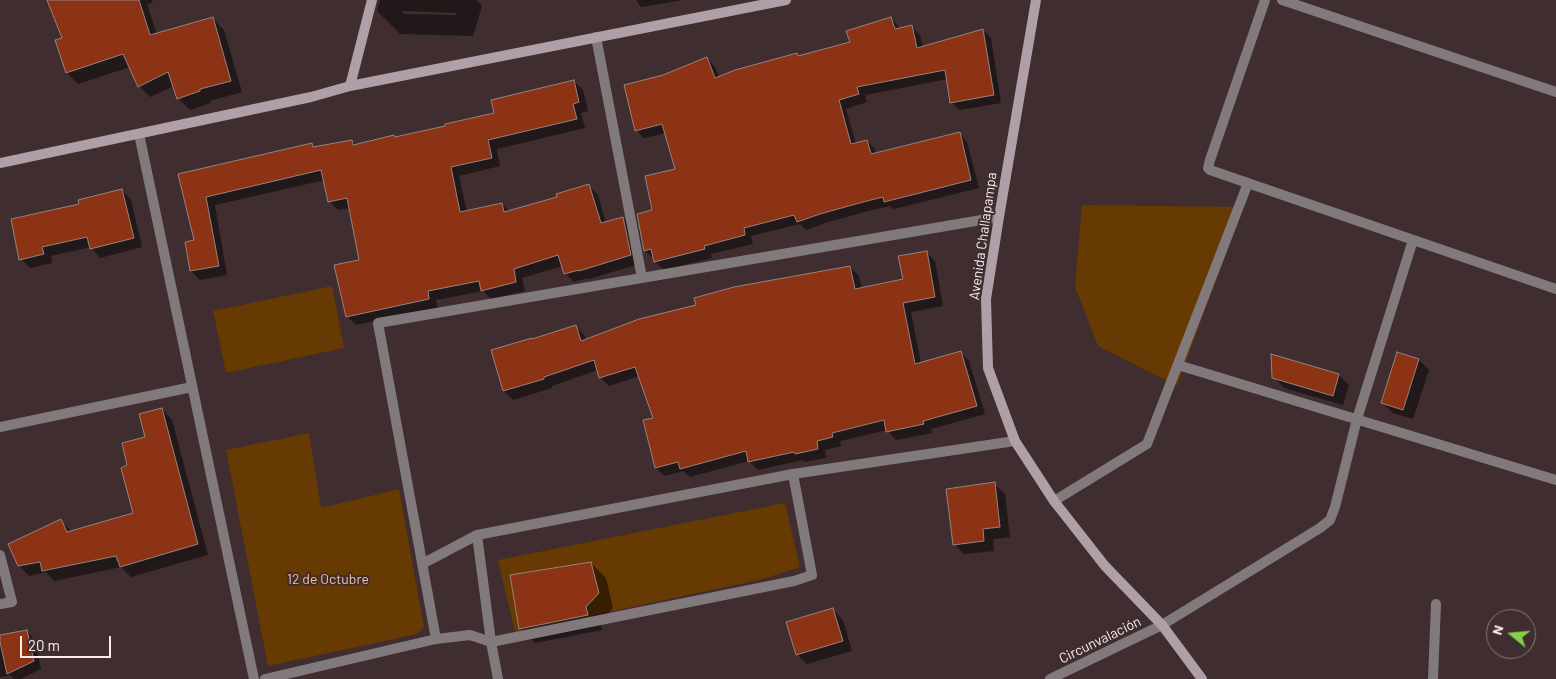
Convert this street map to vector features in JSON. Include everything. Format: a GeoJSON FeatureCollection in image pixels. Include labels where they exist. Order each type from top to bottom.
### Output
{"type":"FeatureCollection","features":[{"type":"Feature","properties":{"kind":"street"},"geometry":{"type":"LineString","coordinates":[[350,86],[372,0]]}},
{"type":"Feature","properties":{"kind":"street"},"geometry":{"type":"LineString","coordinates":[[0,163],[139,134],[350,86],[752,4],[786,0]]}},
{"type":"Feature","properties":{"kind":"street","name":"Avenida Challapampa"},"geometry":{"type":"LineString","coordinates":[[1036,0],[986,300],[988,368],[1015,441],[1054,501],[1106,566],[1162,625],[1202,679]]}},
{"type":"Feature","properties":{"kind":"street"},"geometry":{"type":"LineString","coordinates":[[1265,0],[1208,168],[1556,289]]}},
{"type":"Feature","properties":{"kind":"street"},"geometry":{"type":"LineString","coordinates":[[1282,0],[1556,92]]}},
{"type":"Feature","properties":{"kind":"street"},"geometry":{"type":"LineString","coordinates":[[596,37],[642,278]]}},
{"type":"Feature","properties":{"kind":"street"},"geometry":{"type":"LineString","coordinates":[[139,134],[254,679]]}},
{"type":"Feature","properties":{"kind":"street"},"geometry":{"type":"LineString","coordinates":[[1054,501],[1147,444],[1248,183]]}},
{"type":"Feature","properties":{"kind":"street"},"geometry":{"type":"LineString","coordinates":[[436,639],[378,323],[999,217]]}},
{"type":"Feature","properties":{"kind":"street","name":"Circunvalación"},"geometry":{"type":"LineString","coordinates":[[1050,679],[1162,625],[1330,520],[1336,507],[1357,419],[1412,240]]}},
{"type":"Feature","properties":{"kind":"street"},"geometry":{"type":"LineString","coordinates":[[1178,365],[1556,480]]}},
{"type":"Feature","properties":{"kind":"street"},"geometry":{"type":"LineString","coordinates":[[0,427],[192,387]]}},
{"type":"Feature","properties":{"kind":"street"},"geometry":{"type":"LineString","coordinates":[[422,564],[477,535],[793,474],[1015,441]]}},
{"type":"Feature","properties":{"kind":"street"},"geometry":{"type":"LineString","coordinates":[[265,679],[436,639],[470,634],[491,642],[794,582],[812,575],[793,474]]}},
{"type":"Feature","properties":{"kind":"street"},"geometry":{"type":"LineString","coordinates":[[477,535],[491,642],[498,679]]}},
{"type":"Feature","properties":{"kind":"street"},"geometry":{"type":"LineString","coordinates":[[0,555],[12,602],[0,604]]}},
{"type":"Feature","properties":{"kind":"street"},"geometry":{"type":"LineString","coordinates":[[1434,679],[1436,604]]}},
{"type":"Feature","properties":{"kind":"green space"},"geometry":{"type":"Polygon","coordinates":[[[1082,205],[1243,207],[1177,386],[1098,346],[1075,287],[1082,205]]]}},
{"type":"Feature","properties":{"kind":"green space"},"geometry":{"type":"Polygon","coordinates":[[[332,286],[344,348],[226,373],[213,311],[332,286]]]}},
{"type":"Feature","properties":{"kind":"green space","name":"12 de Octubre"},"geometry":{"type":"Polygon","coordinates":[[[309,433],[321,508],[399,489],[424,627],[417,634],[268,666],[226,450],[309,433]]]}},
{"type":"Feature","properties":{"kind":"green space"},"geometry":{"type":"Polygon","coordinates":[[[785,503],[800,567],[763,579],[515,632],[498,560],[785,503]]]}},
{"type":"Feature","properties":{"kind":"building"},"geometry":{"type":"Polygon","coordinates":[[[47,0],[139,0],[150,35],[213,17],[231,81],[200,89],[200,91],[177,99],[168,72],[138,87],[123,54],[66,73],[55,40],[62,38],[47,0]]]}},
{"type":"Feature","properties":{"kind":"building"},"geometry":{"type":"Polygon","coordinates":[[[891,17],[895,29],[912,25],[917,48],[983,29],[994,95],[950,103],[945,70],[857,87],[859,94],[839,100],[851,144],[867,140],[871,154],[960,132],[971,180],[884,202],[883,197],[797,222],[794,215],[744,228],[745,235],[704,246],[705,249],[654,262],[651,249],[644,251],[637,214],[652,210],[645,176],[675,169],[662,124],[635,131],[624,85],[663,75],[707,57],[715,78],[735,70],[797,53],[798,56],[850,42],[846,31],[891,17]]]}},
{"type":"Feature","properties":{"kind":"building"},"geometry":{"type":"Polygon","coordinates":[[[574,80],[579,102],[573,104],[577,119],[488,140],[492,158],[451,167],[460,212],[502,203],[504,212],[557,197],[556,194],[589,184],[601,223],[623,217],[631,255],[564,274],[558,255],[514,269],[516,282],[481,291],[479,281],[428,291],[429,299],[346,317],[334,265],[359,260],[347,198],[328,202],[321,170],[206,197],[219,266],[190,271],[185,242],[194,240],[178,174],[312,143],[313,147],[352,140],[353,145],[394,135],[395,137],[445,126],[445,124],[494,113],[491,100],[574,80]]]}},
{"type":"Feature","properties":{"kind":"building"},"geometry":{"type":"Polygon","coordinates":[[[122,189],[134,238],[90,249],[87,237],[42,247],[44,254],[19,260],[11,219],[79,204],[78,200],[122,189]]]}},
{"type":"Feature","properties":{"kind":"building"},"geometry":{"type":"Polygon","coordinates":[[[927,251],[935,297],[903,303],[915,364],[961,351],[977,406],[923,421],[924,424],[886,432],[884,420],[832,433],[833,437],[817,441],[818,449],[748,462],[746,451],[680,469],[678,462],[655,468],[643,420],[653,418],[635,367],[599,378],[594,360],[544,377],[544,379],[503,391],[491,350],[576,325],[581,341],[639,319],[696,305],[694,298],[734,287],[850,266],[855,289],[903,279],[898,256],[927,251]]]}},
{"type":"Feature","properties":{"kind":"building"},"geometry":{"type":"Polygon","coordinates":[[[1397,352],[1419,359],[1403,410],[1381,403],[1397,352]]]}},
{"type":"Feature","properties":{"kind":"building"},"geometry":{"type":"Polygon","coordinates":[[[1271,354],[1339,374],[1333,396],[1272,378],[1271,354]]]}},
{"type":"Feature","properties":{"kind":"building"},"geometry":{"type":"Polygon","coordinates":[[[162,408],[198,544],[120,567],[116,556],[42,571],[40,562],[18,566],[8,544],[61,519],[67,532],[133,513],[121,468],[127,465],[122,443],[145,437],[139,414],[162,408]]]}},
{"type":"Feature","properties":{"kind":"building"},"geometry":{"type":"Polygon","coordinates":[[[995,482],[1000,527],[983,529],[984,541],[953,545],[946,489],[995,482]]]}},
{"type":"Feature","properties":{"kind":"building"},"geometry":{"type":"Polygon","coordinates":[[[591,562],[599,593],[586,607],[588,615],[519,629],[510,575],[591,562]]]}},
{"type":"Feature","properties":{"kind":"building"},"geometry":{"type":"Polygon","coordinates":[[[833,608],[843,641],[796,655],[786,622],[833,608]]]}},
{"type":"Feature","properties":{"kind":"building"},"geometry":{"type":"Polygon","coordinates":[[[27,630],[34,661],[7,674],[0,635],[27,630]]]}}]}
